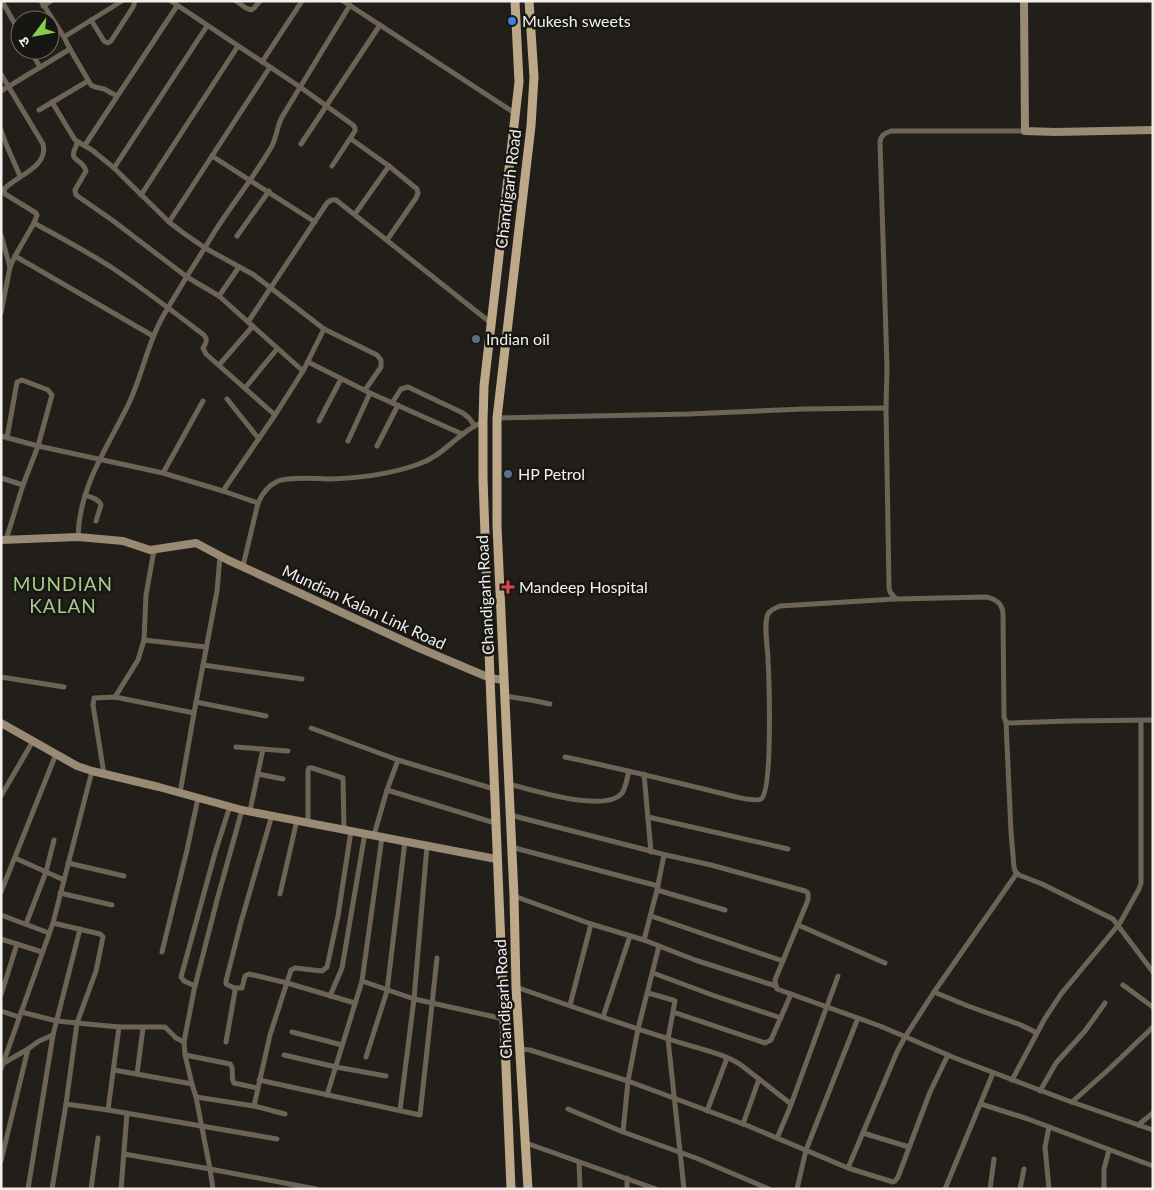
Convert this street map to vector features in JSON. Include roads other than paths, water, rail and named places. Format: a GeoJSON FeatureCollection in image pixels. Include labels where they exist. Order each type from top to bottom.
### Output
{"type":"FeatureCollection","features":[{"type":"Feature","properties":{"kind":"main road","name":"Chandigarh Road"},"geometry":{"type":"LineString","coordinates":[[511,1189],[479,424],[519,82],[515,1]]}},
{"type":"Feature","properties":{"kind":"main road","name":"Chandigarh Road"},"geometry":{"type":"LineString","coordinates":[[528,1189],[516,987],[514,896],[497,526],[497,418],[531,126],[534,77],[529,1]]}},
{"type":"Feature","properties":{"kind":"street"},"geometry":{"type":"LineString","coordinates":[[2,1],[10,15]]}},
{"type":"Feature","properties":{"kind":"street"},"geometry":{"type":"LineString","coordinates":[[51,1],[42,3],[64,37],[88,81],[95,87],[104,89],[117,96]]}},
{"type":"Feature","properties":{"kind":"street"},"geometry":{"type":"LineString","coordinates":[[64,37],[122,1]]}},
{"type":"Feature","properties":{"kind":"street"},"geometry":{"type":"LineString","coordinates":[[91,20],[104,42],[108,43],[120,28],[135,1]]}},
{"type":"Feature","properties":{"kind":"street"},"geometry":{"type":"LineString","coordinates":[[171,1],[300,87],[353,125],[355,132],[351,140],[332,166]]}},
{"type":"Feature","properties":{"kind":"street"},"geometry":{"type":"LineString","coordinates":[[236,1],[251,10],[260,1]]}},
{"type":"Feature","properties":{"kind":"street"},"geometry":{"type":"LineString","coordinates":[[262,62],[302,1]]}},
{"type":"Feature","properties":{"kind":"street"},"geometry":{"type":"LineString","coordinates":[[343,1],[516,114]]}},
{"type":"Feature","properties":{"kind":"street"},"geometry":{"type":"LineString","coordinates":[[1024,1],[1025,131]]}},
{"type":"Feature","properties":{"kind":"street"},"geometry":{"type":"LineString","coordinates":[[78,537],[78,522],[85,495],[99,459],[130,401],[153,336],[168,307],[205,248],[251,181],[273,144],[280,120],[350,5]]}},
{"type":"Feature","properties":{"kind":"street"},"geometry":{"type":"LineString","coordinates":[[85,145],[178,6]]}},
{"type":"Feature","properties":{"kind":"street"},"geometry":{"type":"LineString","coordinates":[[301,144],[380,24]]}},
{"type":"Feature","properties":{"kind":"street"},"geometry":{"type":"LineString","coordinates":[[114,168],[207,26]]}},
{"type":"Feature","properties":{"kind":"street"},"geometry":{"type":"LineString","coordinates":[[141,195],[238,46]]}},
{"type":"Feature","properties":{"kind":"street"},"geometry":{"type":"LineString","coordinates":[[1,90],[70,49]]}},
{"type":"Feature","properties":{"kind":"street"},"geometry":{"type":"LineString","coordinates":[[36,60],[40,67]]}},
{"type":"Feature","properties":{"kind":"street"},"geometry":{"type":"LineString","coordinates":[[169,222],[270,67]]}},
{"type":"Feature","properties":{"kind":"street"},"geometry":{"type":"LineString","coordinates":[[1,74],[42,144],[44,151],[42,159],[6,186],[4,191],[5,194],[36,212],[38,216],[15,256],[4,282],[1,313]]}},
{"type":"Feature","properties":{"kind":"street"},"geometry":{"type":"LineString","coordinates":[[39,110],[88,81]]}},
{"type":"Feature","properties":{"kind":"street"},"geometry":{"type":"LineString","coordinates":[[52,102],[72,136],[114,168],[169,222],[205,248],[254,275],[324,329],[376,355],[381,360],[381,367],[367,392],[348,440]]}},
{"type":"Feature","properties":{"kind":"street"},"geometry":{"type":"LineString","coordinates":[[1,130],[20,176]]}},
{"type":"Feature","properties":{"kind":"street"},"geometry":{"type":"LineString","coordinates":[[896,599],[890,592],[889,587],[887,368],[881,137],[884,133],[891,131],[1055,132],[1153,130]]}},
{"type":"Feature","properties":{"kind":"street"},"geometry":{"type":"LineString","coordinates":[[351,140],[389,166],[417,189],[416,198],[387,240]]}},
{"type":"Feature","properties":{"kind":"street"},"geometry":{"type":"LineString","coordinates":[[78,142],[73,156],[84,166],[86,171],[75,190],[76,195],[187,277],[218,296],[303,371]]}},
{"type":"Feature","properties":{"kind":"street"},"geometry":{"type":"LineString","coordinates":[[212,156],[315,222]]}},
{"type":"Feature","properties":{"kind":"street"},"geometry":{"type":"LineString","coordinates":[[354,214],[389,166]]}},
{"type":"Feature","properties":{"kind":"street"},"geometry":{"type":"LineString","coordinates":[[237,236],[269,191]]}},
{"type":"Feature","properties":{"kind":"street"},"geometry":{"type":"LineString","coordinates":[[219,365],[250,324],[271,288],[330,200],[333,199],[492,323]]}},
{"type":"Feature","properties":{"kind":"street"},"geometry":{"type":"LineString","coordinates":[[34,223],[112,268],[204,335],[206,338],[204,351],[275,415]]}},
{"type":"Feature","properties":{"kind":"street"},"geometry":{"type":"LineString","coordinates":[[1,235],[10,267]]}},
{"type":"Feature","properties":{"kind":"street"},"geometry":{"type":"LineString","coordinates":[[15,256],[153,336]]}},
{"type":"Feature","properties":{"kind":"street"},"geometry":{"type":"LineString","coordinates":[[218,296],[239,267]]}},
{"type":"Feature","properties":{"kind":"street"},"geometry":{"type":"LineString","coordinates":[[223,491],[303,371],[324,329]]}},
{"type":"Feature","properties":{"kind":"street"},"geometry":{"type":"LineString","coordinates":[[245,388],[277,348]]}},
{"type":"Feature","properties":{"kind":"street"},"geometry":{"type":"LineString","coordinates":[[308,362],[367,392],[462,434]]}},
{"type":"Feature","properties":{"kind":"street"},"geometry":{"type":"LineString","coordinates":[[319,420],[341,379]]}},
{"type":"Feature","properties":{"kind":"street"},"geometry":{"type":"LineString","coordinates":[[115,697],[138,660],[144,640],[146,595],[154,550],[123,540],[78,537],[4,540],[38,446],[52,395],[48,390],[22,380],[17,382],[4,437],[38,446],[163,473],[223,491],[258,504]]}},
{"type":"Feature","properties":{"kind":"street"},"geometry":{"type":"LineString","coordinates":[[243,566],[258,504],[264,491],[279,481],[301,478],[333,479],[366,476],[409,467],[438,455],[462,434],[479,424],[462,413],[408,387],[401,389],[377,446]]}},
{"type":"Feature","properties":{"kind":"street"},"geometry":{"type":"LineString","coordinates":[[227,399],[259,439]]}},
{"type":"Feature","properties":{"kind":"street"},"geometry":{"type":"LineString","coordinates":[[163,473],[203,401]]}},
{"type":"Feature","properties":{"kind":"street"},"geometry":{"type":"LineString","coordinates":[[497,418],[886,408]]}},
{"type":"Feature","properties":{"kind":"street"},"geometry":{"type":"LineString","coordinates":[[1,478],[23,485]]}},
{"type":"Feature","properties":{"kind":"street"},"geometry":{"type":"LineString","coordinates":[[85,495],[100,502],[101,505],[96,521]]}},
{"type":"Feature","properties":{"kind":"street","name":"Mundian Kalan Link Road"},"geometry":{"type":"LineString","coordinates":[[154,550],[196,543],[224,558],[420,648],[490,678],[504,680]]}},
{"type":"Feature","properties":{"kind":"street"},"geometry":{"type":"LineString","coordinates":[[180,793],[224,558]]}},
{"type":"Feature","properties":{"kind":"street"},"geometry":{"type":"LineString","coordinates":[[564,758],[629,770],[732,796],[761,799],[766,787],[770,744],[766,622],[768,613],[780,606],[896,599],[986,596],[994,598],[1002,606],[1004,613],[1004,717],[1006,722],[1014,867],[1017,873],[1113,919],[1153,972]]}},
{"type":"Feature","properties":{"kind":"street"},"geometry":{"type":"LineString","coordinates":[[144,640],[206,648]]}},
{"type":"Feature","properties":{"kind":"street"},"geometry":{"type":"LineString","coordinates":[[203,665],[302,679]]}},
{"type":"Feature","properties":{"kind":"street"},"geometry":{"type":"LineString","coordinates":[[1,677],[64,687]]}},
{"type":"Feature","properties":{"kind":"street"},"geometry":{"type":"LineString","coordinates":[[504,696],[550,704]]}},
{"type":"Feature","properties":{"kind":"street"},"geometry":{"type":"LineString","coordinates":[[104,774],[93,700],[96,698],[115,697],[194,713]]}},
{"type":"Feature","properties":{"kind":"street"},"geometry":{"type":"LineString","coordinates":[[196,702],[266,716]]}},
{"type":"Feature","properties":{"kind":"street"},"geometry":{"type":"LineString","coordinates":[[1012,1080],[1037,1033],[1066,988],[1118,924],[1138,893],[1141,883],[1141,720]]}},
{"type":"Feature","properties":{"kind":"street"},"geometry":{"type":"LineString","coordinates":[[1006,722],[1013,724],[1153,720]]}},
{"type":"Feature","properties":{"kind":"street"},"geometry":{"type":"LineString","coordinates":[[2,725],[77,766],[92,771],[246,810],[496,859]]}},
{"type":"Feature","properties":{"kind":"street"},"geometry":{"type":"LineString","coordinates":[[311,728],[398,760],[494,788]]}},
{"type":"Feature","properties":{"kind":"street"},"geometry":{"type":"LineString","coordinates":[[1,796],[33,741]]}},
{"type":"Feature","properties":{"kind":"street"},"geometry":{"type":"LineString","coordinates":[[236,746],[288,751]]}},
{"type":"Feature","properties":{"kind":"street"},"geometry":{"type":"LineString","coordinates":[[213,1189],[196,1097],[185,1055],[184,1042],[195,986],[258,774],[263,749]]}},
{"type":"Feature","properties":{"kind":"street"},"geometry":{"type":"LineString","coordinates":[[1,892],[56,754]]}},
{"type":"Feature","properties":{"kind":"street"},"geometry":{"type":"LineString","coordinates":[[374,835],[398,760]]}},
{"type":"Feature","properties":{"kind":"street"},"geometry":{"type":"LineString","coordinates":[[254,1106],[270,1035],[291,970],[294,968],[322,971],[327,967],[338,916],[348,830],[344,778],[309,768],[308,822]]}},
{"type":"Feature","properties":{"kind":"street"},"geometry":{"type":"LineString","coordinates":[[508,784],[573,800],[596,802],[604,801],[623,792],[629,770]]}},
{"type":"Feature","properties":{"kind":"street"},"geometry":{"type":"LineString","coordinates":[[2,1066],[52,923],[92,771]]}},
{"type":"Feature","properties":{"kind":"street"},"geometry":{"type":"LineString","coordinates":[[258,774],[283,779]]}},
{"type":"Feature","properties":{"kind":"street"},"geometry":{"type":"LineString","coordinates":[[644,774],[651,852]]}},
{"type":"Feature","properties":{"kind":"street"},"geometry":{"type":"LineString","coordinates":[[387,790],[495,823]]}},
{"type":"Feature","properties":{"kind":"street"},"geometry":{"type":"LineString","coordinates":[[162,952],[198,798]]}},
{"type":"Feature","properties":{"kind":"street"},"geometry":{"type":"LineString","coordinates":[[195,986],[184,981],[181,977],[230,806]]}},
{"type":"Feature","properties":{"kind":"street"},"geometry":{"type":"LineString","coordinates":[[509,814],[805,891],[808,894],[808,900],[775,980],[776,986]]}},
{"type":"Feature","properties":{"kind":"street"},"geometry":{"type":"LineString","coordinates":[[272,815],[241,922],[226,984],[234,988],[242,988],[245,976],[248,974],[287,983],[355,1004]]}},
{"type":"Feature","properties":{"kind":"street"},"geometry":{"type":"LineString","coordinates":[[648,817],[788,849]]}},
{"type":"Feature","properties":{"kind":"street"},"geometry":{"type":"LineString","coordinates":[[280,894],[297,820]]}},
{"type":"Feature","properties":{"kind":"street"},"geometry":{"type":"LineString","coordinates":[[330,996],[342,968],[365,834]]}},
{"type":"Feature","properties":{"kind":"street"},"geometry":{"type":"LineString","coordinates":[[327,1095],[362,981],[382,837]]}},
{"type":"Feature","properties":{"kind":"street"},"geometry":{"type":"LineString","coordinates":[[26,924],[46,872],[54,840]]}},
{"type":"Feature","properties":{"kind":"street"},"geometry":{"type":"LineString","coordinates":[[366,1057],[387,990],[405,841]]}},
{"type":"Feature","properties":{"kind":"street"},"geometry":{"type":"LineString","coordinates":[[400,1110],[414,999],[427,846]]}},
{"type":"Feature","properties":{"kind":"street"},"geometry":{"type":"LineString","coordinates":[[511,847],[657,888],[725,910]]}},
{"type":"Feature","properties":{"kind":"street"},"geometry":{"type":"LineString","coordinates":[[644,940],[664,855]]}},
{"type":"Feature","properties":{"kind":"street"},"geometry":{"type":"LineString","coordinates":[[15,858],[64,880]]}},
{"type":"Feature","properties":{"kind":"street"},"geometry":{"type":"LineString","coordinates":[[68,862],[124,876]]}},
{"type":"Feature","properties":{"kind":"street"},"geometry":{"type":"LineString","coordinates":[[848,1168],[905,1037],[1017,873]]}},
{"type":"Feature","properties":{"kind":"street"},"geometry":{"type":"LineString","coordinates":[[60,893],[112,905]]}},
{"type":"Feature","properties":{"kind":"street"},"geometry":{"type":"LineString","coordinates":[[514,896],[591,924],[644,940],[704,963],[776,986],[779,990],[858,1018],[993,1073],[1153,1130]]}},
{"type":"Feature","properties":{"kind":"street"},"geometry":{"type":"LineString","coordinates":[[1,916],[49,932]]}},
{"type":"Feature","properties":{"kind":"street"},"geometry":{"type":"LineString","coordinates":[[651,916],[783,961]]}},
{"type":"Feature","properties":{"kind":"street"},"geometry":{"type":"LineString","coordinates":[[52,923],[100,934],[103,938],[96,971],[77,1023],[52,1189]]}},
{"type":"Feature","properties":{"kind":"street"},"geometry":{"type":"LineString","coordinates":[[570,1005],[591,924]]}},
{"type":"Feature","properties":{"kind":"street"},"geometry":{"type":"LineString","coordinates":[[798,925],[885,963]]}},
{"type":"Feature","properties":{"kind":"street"},"geometry":{"type":"LineString","coordinates":[[28,1189],[53,1035],[80,929]]}},
{"type":"Feature","properties":{"kind":"street"},"geometry":{"type":"LineString","coordinates":[[603,1017],[630,936]]}},
{"type":"Feature","properties":{"kind":"street"},"geometry":{"type":"LineString","coordinates":[[1,939],[42,952]]}},
{"type":"Feature","properties":{"kind":"street"},"geometry":{"type":"LineString","coordinates":[[1,995],[18,944]]}},
{"type":"Feature","properties":{"kind":"street"},"geometry":{"type":"LineString","coordinates":[[623,1132],[628,1081],[638,1029],[659,946]]}},
{"type":"Feature","properties":{"kind":"street"},"geometry":{"type":"LineString","coordinates":[[259,1080],[418,1115],[421,1113],[437,958]]}},
{"type":"Feature","properties":{"kind":"street"},"geometry":{"type":"LineString","coordinates":[[653,973],[781,1018]]}},
{"type":"Feature","properties":{"kind":"street"},"geometry":{"type":"LineString","coordinates":[[777,1138],[838,976]]}},
{"type":"Feature","properties":{"kind":"street"},"geometry":{"type":"LineString","coordinates":[[362,981],[414,999],[504,1019]]}},
{"type":"Feature","properties":{"kind":"street"},"geometry":{"type":"LineString","coordinates":[[1123,985],[1153,1007]]}},
{"type":"Feature","properties":{"kind":"street"},"geometry":{"type":"LineString","coordinates":[[516,987],[738,1062],[791,1104]]}},
{"type":"Feature","properties":{"kind":"street"},"geometry":{"type":"LineString","coordinates":[[226,1042],[234,988]]}},
{"type":"Feature","properties":{"kind":"street"},"geometry":{"type":"LineString","coordinates":[[934,992],[1021,1025],[1037,1033]]}},
{"type":"Feature","properties":{"kind":"street"},"geometry":{"type":"LineString","coordinates":[[648,993],[675,1001],[668,1039],[684,1189]]}},
{"type":"Feature","properties":{"kind":"street"},"geometry":{"type":"LineString","coordinates":[[674,1012],[765,1043],[771,1040],[791,994]]}},
{"type":"Feature","properties":{"kind":"street"},"geometry":{"type":"LineString","coordinates":[[1040,1090],[1056,1063],[1085,1031],[1105,1003]]}},
{"type":"Feature","properties":{"kind":"street"},"geometry":{"type":"LineString","coordinates":[[1,1011],[56,1021],[119,1027],[165,1027],[176,1038],[184,1042]]}},
{"type":"Feature","properties":{"kind":"street"},"geometry":{"type":"LineString","coordinates":[[797,1189],[806,1150],[858,1018]]}},
{"type":"Feature","properties":{"kind":"street"},"geometry":{"type":"LineString","coordinates":[[108,1110],[119,1027]]}},
{"type":"Feature","properties":{"kind":"street"},"geometry":{"type":"LineString","coordinates":[[1072,1102],[1153,1027]]}},
{"type":"Feature","properties":{"kind":"street"},"geometry":{"type":"LineString","coordinates":[[137,1074],[143,1028]]}},
{"type":"Feature","properties":{"kind":"street"},"geometry":{"type":"LineString","coordinates":[[292,1032],[342,1045]]}},
{"type":"Feature","properties":{"kind":"street"},"geometry":{"type":"LineString","coordinates":[[2,1066],[38,1041],[53,1035]]}},
{"type":"Feature","properties":{"kind":"street"},"geometry":{"type":"LineString","coordinates":[[1,1161],[28,1049]]}},
{"type":"Feature","properties":{"kind":"street"},"geometry":{"type":"LineString","coordinates":[[520,1049],[530,1050],[628,1081],[743,1124],[848,1168],[890,1182],[895,1181],[898,1177],[930,1092],[948,1055]]}},
{"type":"Feature","properties":{"kind":"street"},"geometry":{"type":"LineString","coordinates":[[185,1055],[230,1064],[232,1066],[232,1081],[234,1083],[257,1088]]}},
{"type":"Feature","properties":{"kind":"street"},"geometry":{"type":"LineString","coordinates":[[284,1055],[386,1076]]}},
{"type":"Feature","properties":{"kind":"street"},"geometry":{"type":"LineString","coordinates":[[707,1111],[727,1058]]}},
{"type":"Feature","properties":{"kind":"street"},"geometry":{"type":"LineString","coordinates":[[114,1070],[192,1084]]}},
{"type":"Feature","properties":{"kind":"street"},"geometry":{"type":"LineString","coordinates":[[945,1189],[993,1073]]}},
{"type":"Feature","properties":{"kind":"street"},"geometry":{"type":"LineString","coordinates":[[743,1124],[759,1079]]}},
{"type":"Feature","properties":{"kind":"street"},"geometry":{"type":"LineString","coordinates":[[196,1097],[254,1106],[285,1114]]}},
{"type":"Feature","properties":{"kind":"street"},"geometry":{"type":"LineString","coordinates":[[66,1104],[277,1138]]}},
{"type":"Feature","properties":{"kind":"street"},"geometry":{"type":"LineString","coordinates":[[981,1104],[1153,1166]]}},
{"type":"Feature","properties":{"kind":"street"},"geometry":{"type":"LineString","coordinates":[[568,1109],[769,1189]]}},
{"type":"Feature","properties":{"kind":"street"},"geometry":{"type":"LineString","coordinates":[[120,1189],[127,1113]]}},
{"type":"Feature","properties":{"kind":"street"},"geometry":{"type":"LineString","coordinates":[[1138,1125],[1153,1113]]}},
{"type":"Feature","properties":{"kind":"street"},"geometry":{"type":"LineString","coordinates":[[1049,1127],[1044,1147],[1049,1189]]}},
{"type":"Feature","properties":{"kind":"street"},"geometry":{"type":"LineString","coordinates":[[863,1132],[909,1147]]}},
{"type":"Feature","properties":{"kind":"street"},"geometry":{"type":"LineString","coordinates":[[91,1189],[98,1138]]}},
{"type":"Feature","properties":{"kind":"street"},"geometry":{"type":"LineString","coordinates":[[526,1143],[656,1189]]}},
{"type":"Feature","properties":{"kind":"street"},"geometry":{"type":"LineString","coordinates":[[1104,1189],[1104,1169],[1109,1150]]}},
{"type":"Feature","properties":{"kind":"street"},"geometry":{"type":"LineString","coordinates":[[124,1154],[316,1189]]}},
{"type":"Feature","properties":{"kind":"street"},"geometry":{"type":"LineString","coordinates":[[990,1189],[994,1159]]}},
{"type":"Feature","properties":{"kind":"street"},"geometry":{"type":"LineString","coordinates":[[579,1162],[580,1189]]}},
{"type":"Feature","properties":{"kind":"street"},"geometry":{"type":"LineString","coordinates":[[1020,1189],[1024,1169]]}},
{"type":"Feature","properties":{"kind":"street"},"geometry":{"type":"LineString","coordinates":[[627,1178],[628,1189]]}},
{"type":"Feature","properties":{"kind":"place","name":"Mukesh sweets"},"geometry":{"type":"Point","coordinates":[512,21]}},
{"type":"Feature","properties":{"kind":"place","name":"Indian oil"},"geometry":{"type":"Point","coordinates":[476,339]}},
{"type":"Feature","properties":{"kind":"place","name":"HP Petrol"},"geometry":{"type":"Point","coordinates":[508,474]}},
{"type":"Feature","properties":{"kind":"place","name":"Mandeep Hospital"},"geometry":{"type":"Point","coordinates":[508,587]}},
{"type":"Feature","properties":{"kind":"district","name":"MUNDIAN KALAN"},"geometry":{"type":"Point","coordinates":[63,595]}}]}
